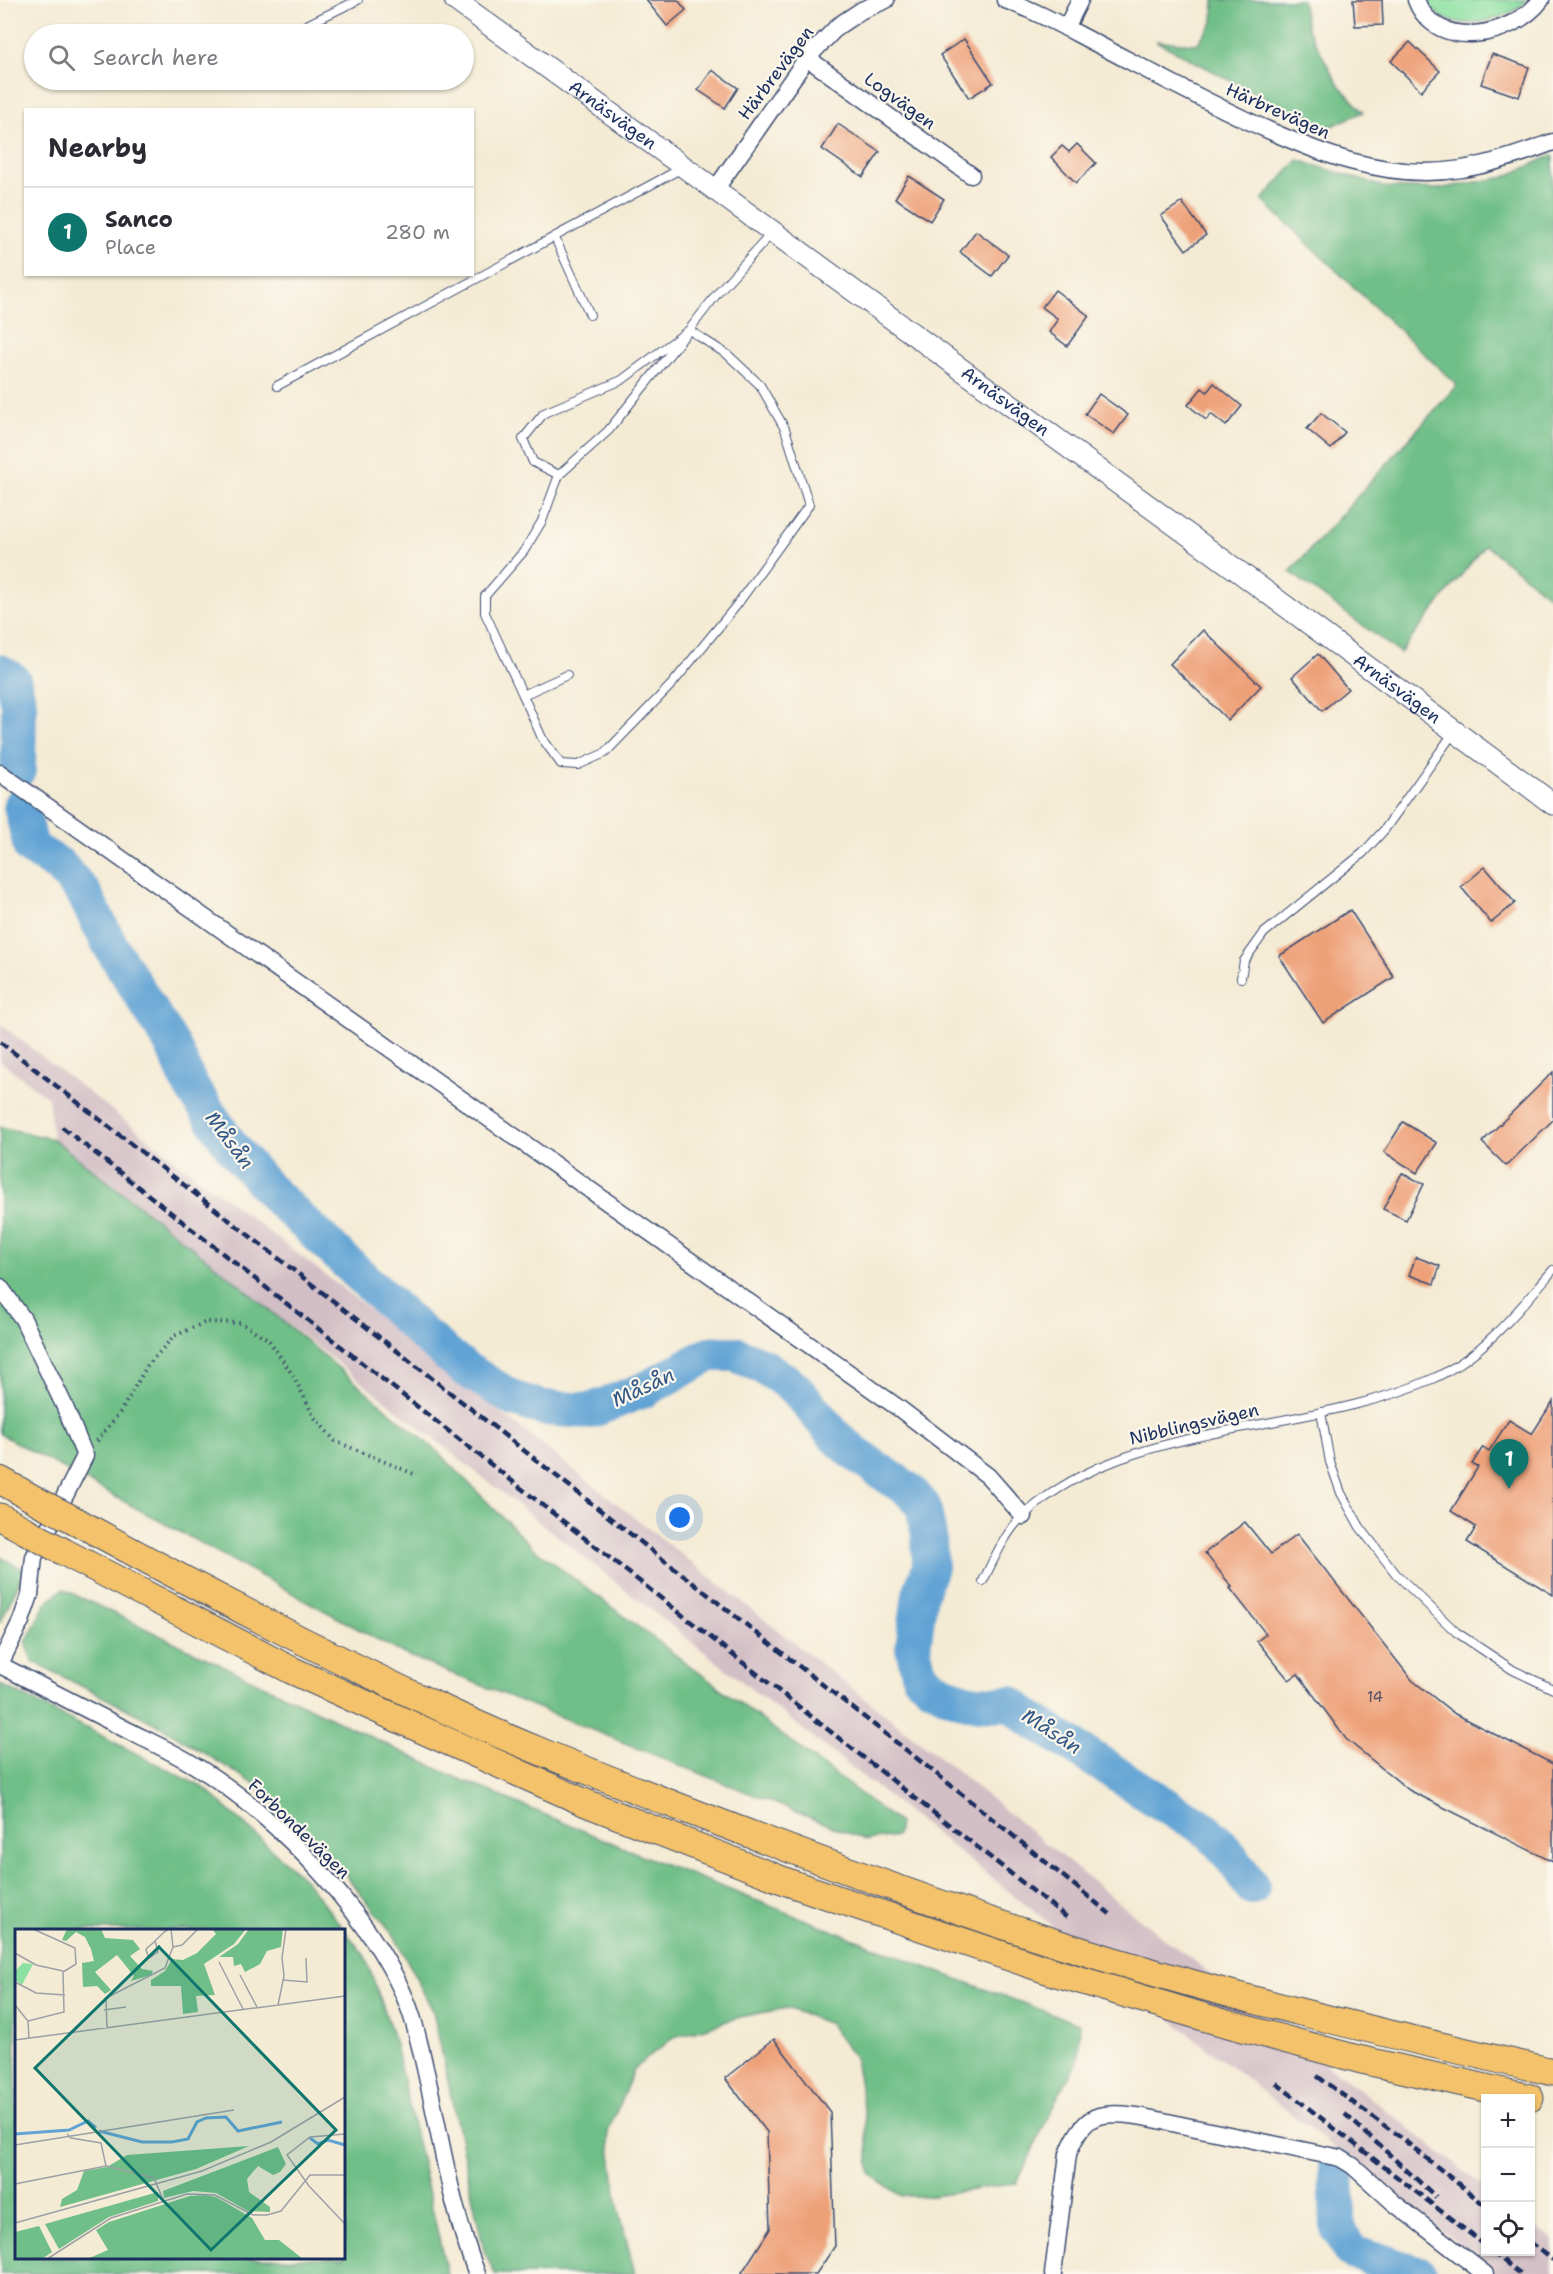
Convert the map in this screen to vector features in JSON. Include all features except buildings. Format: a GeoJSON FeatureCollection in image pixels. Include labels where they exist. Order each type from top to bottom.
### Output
{"type":"FeatureCollection","features":[{"type":"Feature","properties":{"kind":"highway"},"geometry":{"type":"LineString","coordinates":[[0,1480],[206,1593],[440,1708],[800,1855],[1061,1944],[1215,1990],[1366,2029],[1553,2072]]}},
{"type":"Feature","properties":{"kind":"highway"},"geometry":{"type":"LineString","coordinates":[[0,1517],[291,1670],[586,1803],[790,1883],[1050,1971],[1217,2021],[1358,2059],[1512,2094]]}},
{"type":"Feature","properties":{"kind":"highway"},"geometry":{"type":"LineString","coordinates":[[1535,2099],[1553,2104]]}},
{"type":"Feature","properties":{"kind":"street","name":"Arnäsvägen"},"geometry":{"type":"LineString","coordinates":[[455,0],[1238,571],[1553,804]]}},
{"type":"Feature","properties":{"kind":"street","name":"Härbrevägen"},"geometry":{"type":"LineString","coordinates":[[715,190],[807,58],[838,26],[862,10],[886,0]]}},
{"type":"Feature","properties":{"kind":"street","name":"Härbrevägen"},"geometry":{"type":"LineString","coordinates":[[1005,0],[1066,28],[1216,106],[1303,146],[1344,160],[1382,168],[1424,171],[1461,170],[1526,153],[1553,142]]}},
{"type":"Feature","properties":{"kind":"street"},"geometry":{"type":"LineString","coordinates":[[1066,28],[1080,0]]}},
{"type":"Feature","properties":{"kind":"street"},"geometry":{"type":"LineString","coordinates":[[1416,0],[1422,12],[1434,24],[1455,34],[1471,34],[1489,31],[1520,20],[1541,0]]}},
{"type":"Feature","properties":{"kind":"street","name":"Logvägen"},"geometry":{"type":"LineString","coordinates":[[807,58],[971,175]]}},
{"type":"Feature","properties":{"kind":"street"},"geometry":{"type":"LineString","coordinates":[[0,773],[900,1409],[988,1476],[1023,1516]]}},
{"type":"Feature","properties":{"kind":"street"},"geometry":{"type":"LineString","coordinates":[[0,1287],[23,1319],[64,1405],[85,1456],[34,1557],[30,1595],[21,1621],[0,1664]]}},
{"type":"Feature","properties":{"kind":"street","name":"Forbondevägen"},"geometry":{"type":"LineString","coordinates":[[0,1664],[194,1765],[231,1790],[270,1822],[309,1860],[340,1895],[372,1939],[392,1973],[413,2022],[454,2206],[477,2274]]}},
{"type":"Feature","properties":{"kind":"street"},"geometry":{"type":"LineString","coordinates":[[1053,2274],[1068,2154],[1083,2127],[1097,2116],[1118,2115],[1150,2119],[1340,2158],[1353,2166],[1394,2203],[1485,2274]]}},
{"type":"Feature","properties":{"kind":"lane"},"geometry":{"type":"LineString","coordinates":[[308,24],[358,0]]}},
{"type":"Feature","properties":{"kind":"lane"},"geometry":{"type":"LineString","coordinates":[[277,386],[684,167]]}},
{"type":"Feature","properties":{"kind":"lane"},"geometry":{"type":"LineString","coordinates":[[689,330],[728,355],[760,385],[785,429],[809,505],[736,606],[672,684],[605,753],[578,765],[561,764],[542,738],[485,613],[485,597],[524,551],[542,522],[559,475],[608,431],[720,290],[772,232]]}},
{"type":"Feature","properties":{"kind":"lane"},"geometry":{"type":"LineString","coordinates":[[555,238],[590,315]]}},
{"type":"Feature","properties":{"kind":"lane"},"geometry":{"type":"LineString","coordinates":[[559,475],[533,462],[524,439],[544,413],[622,380],[689,330]]}},
{"type":"Feature","properties":{"kind":"lane"},"geometry":{"type":"LineString","coordinates":[[523,695],[567,675]]}},
{"type":"Feature","properties":{"kind":"lane"},"geometry":{"type":"LineString","coordinates":[[1241,978],[1244,961],[1264,933],[1363,853],[1385,829],[1454,731]]}},
{"type":"Feature","properties":{"kind":"lane","name":"Nibblingsvägen"},"geometry":{"type":"LineString","coordinates":[[983,1581],[997,1554],[1023,1516],[1057,1489],[1097,1468],[1155,1447],[1321,1413],[1386,1396],[1434,1379],[1470,1355],[1514,1316],[1553,1270]]}},
{"type":"Feature","properties":{"kind":"lane"},"geometry":{"type":"LineString","coordinates":[[1321,1413],[1330,1462],[1341,1493],[1360,1527],[1396,1574],[1456,1632],[1513,1670],[1553,1689]]}},
{"type":"Feature","properties":{"kind":"path"},"geometry":{"type":"LineString","coordinates":[[85,1456],[121,1411],[147,1366],[174,1336],[206,1322],[241,1323],[268,1339],[294,1377],[314,1417],[335,1441],[414,1474]]}},
{"type":"Feature","properties":{"kind":"shaded area"},"geometry":{"type":"Polygon","coordinates":[[[0,1024],[333,1281],[947,1763],[1119,1903],[1481,2184],[1481,2256],[1535,2256],[1535,2226],[1553,2240],[1553,2274],[1497,2274],[1267,2095],[53,1139],[48,1098],[0,1061],[0,1024]]]}},
{"type":"Feature","properties":{"kind":"green space"},"geometry":{"type":"Polygon","coordinates":[[[1214,0],[1302,0],[1307,27],[1338,84],[1363,112],[1327,128],[1292,113],[1156,41],[1197,44],[1213,22],[1214,0]]]}},
{"type":"Feature","properties":{"kind":"green space"},"geometry":{"type":"Polygon","coordinates":[[[1428,0],[1527,0],[1505,15],[1490,20],[1459,22],[1446,19],[1435,12],[1428,0]]]}},
{"type":"Feature","properties":{"kind":"green space"},"geometry":{"type":"Polygon","coordinates":[[[1553,155],[1553,599],[1485,545],[1400,653],[1290,572],[1457,385],[1262,200],[1298,160],[1384,187],[1438,189],[1505,177],[1553,155]]]}},
{"type":"Feature","properties":{"kind":"green space"},"geometry":{"type":"Polygon","coordinates":[[[0,1127],[53,1139],[235,1281],[438,1452],[532,1547],[899,1823],[897,1836],[866,1840],[406,1655],[0,1434],[0,1127]]]}},
{"type":"Feature","properties":{"kind":"green space"},"geometry":{"type":"Polygon","coordinates":[[[0,1557],[25,1570],[0,1623],[0,1557]]]}},
{"type":"Feature","properties":{"kind":"green space"},"geometry":{"type":"Polygon","coordinates":[[[63,1589],[448,1774],[641,1855],[933,1970],[1080,2024],[1078,2061],[1056,2100],[1017,2183],[933,2196],[901,2196],[870,2174],[864,2109],[855,2059],[830,2024],[787,2008],[744,2016],[674,2037],[634,2069],[608,2132],[618,2206],[635,2274],[495,2274],[484,2251],[433,2011],[394,1935],[329,1855],[253,1783],[162,1727],[32,1661],[26,1642],[46,1603],[63,1589]]]}},
{"type":"Feature","properties":{"kind":"green space"},"geometry":{"type":"Polygon","coordinates":[[[0,1684],[206,1789],[306,1881],[344,1929],[15,1929],[15,2259],[345,2259],[345,1931],[365,1956],[392,2032],[447,2274],[0,2274],[0,1684]]]}},
{"type":"Feature","properties":{"kind":"waterway","name":"Måsån"},"geometry":{"type":"LineString","coordinates":[[0,672],[13,680],[19,704],[18,770]]}},
{"type":"Feature","properties":{"kind":"waterway","name":"Måsån"},"geometry":{"type":"LineString","coordinates":[[21,805],[31,848],[59,865],[83,892],[111,947],[173,1046],[190,1085],[231,1146],[270,1191],[425,1336],[464,1368],[514,1399],[544,1408],[590,1411],[646,1389],[710,1354],[735,1354],[763,1366],[794,1387],[835,1436],[854,1453],[910,1491],[923,1506],[929,1536],[930,1567],[920,1594],[913,1648],[920,1677],[941,1691],[962,1700],[996,1704],[1010,1703],[1028,1717],[1203,1828],[1221,1844],[1252,1887]]}},
{"type":"Feature","properties":{"kind":"waterway","name":"Måsån"},"geometry":{"type":"LineString","coordinates":[[1336,2167],[1338,2228],[1350,2251],[1420,2274]]}},
{"type":"Feature","properties":{"kind":"railway"},"geometry":{"type":"LineString","coordinates":[[0,1042],[938,1775],[1110,1914]]}},
{"type":"Feature","properties":{"kind":"railway"},"geometry":{"type":"LineString","coordinates":[[62,1127],[1070,1920]]}},
{"type":"Feature","properties":{"kind":"railway"},"geometry":{"type":"LineString","coordinates":[[1317,2076],[1400,2137],[1481,2202]]}},
{"type":"Feature","properties":{"kind":"railway"},"geometry":{"type":"LineString","coordinates":[[1276,2083],[1481,2242]]}},
{"type":"Feature","properties":{"kind":"railway"},"geometry":{"type":"LineString","coordinates":[[1345,2114],[1436,2197]]}},
{"type":"Feature","properties":{"kind":"railway"},"geometry":{"type":"LineString","coordinates":[[1535,2246],[1553,2260]]}},
{"type":"Feature","properties":{"kind":"railway"},"geometry":{"type":"LineString","coordinates":[[1497,2256],[1521,2274]]}},
{"type":"Feature","properties":{"kind":"place","name":"Sanco"},"geometry":{"type":"Point","coordinates":[1509,1489]}}]}
